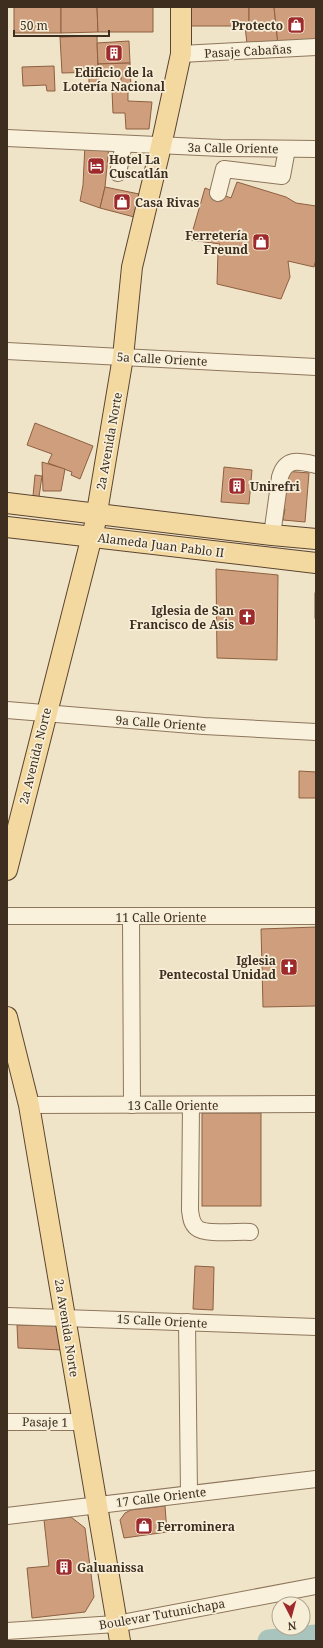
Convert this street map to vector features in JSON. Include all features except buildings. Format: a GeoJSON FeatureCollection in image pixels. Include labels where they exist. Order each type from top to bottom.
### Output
{"type":"FeatureCollection","features":[{"type":"Feature","properties":{"kind":"main road","name":"2a Avenida Norte"},"geometry":{"type":"LineString","coordinates":[[7,870],[95,525],[123,357],[132,267],[181,54],[181,7]]}},
{"type":"Feature","properties":{"kind":"main road","name":"Alameda Juan Pablo II"},"geometry":{"type":"LineString","coordinates":[[7,503],[95,525],[234,555],[316,563]]}},
{"type":"Feature","properties":{"kind":"main road"},"geometry":{"type":"LineString","coordinates":[[7,514],[316,550]]}},
{"type":"Feature","properties":{"kind":"main road","name":"Alameda Juan Pablo II"},"geometry":{"type":"LineString","coordinates":[[7,527],[95,525],[272,535],[316,539]]}},
{"type":"Feature","properties":{"kind":"main road","name":"2a Avenida Norte"},"geometry":{"type":"LineString","coordinates":[[7,1017],[29,1105],[66,1317],[118,1633]]}},
{"type":"Feature","properties":{"kind":"street","name":"Pasaje Cabañas"},"geometry":{"type":"LineString","coordinates":[[181,54],[316,47]]}},
{"type":"Feature","properties":{"kind":"street","name":"3a Calle Oriente"},"geometry":{"type":"LineString","coordinates":[[7,138],[161,146],[316,149]]}},
{"type":"Feature","properties":{"kind":"street"},"geometry":{"type":"LineString","coordinates":[[118,174],[124,144]]}},
{"type":"Feature","properties":{"kind":"street"},"geometry":{"type":"LineString","coordinates":[[221,148],[217,169],[282,176],[287,149]]}},
{"type":"Feature","properties":{"kind":"street"},"geometry":{"type":"LineString","coordinates":[[218,192],[224,169]]}},
{"type":"Feature","properties":{"kind":"street","name":"5a Calle Oriente"},"geometry":{"type":"LineString","coordinates":[[7,351],[316,367]]}},
{"type":"Feature","properties":{"kind":"street"},"geometry":{"type":"LineString","coordinates":[[272,535],[282,469],[286,464],[292,462],[316,465]]}},
{"type":"Feature","properties":{"kind":"street","name":"9a Calle Oriente"},"geometry":{"type":"LineString","coordinates":[[7,710],[204,726],[316,732]]}},
{"type":"Feature","properties":{"kind":"street","name":"11 Calle Oriente"},"geometry":{"type":"LineString","coordinates":[[7,916],[316,916]]}},
{"type":"Feature","properties":{"kind":"street"},"geometry":{"type":"LineString","coordinates":[[131,917],[132,1105]]}},
{"type":"Feature","properties":{"kind":"street","name":"13 Calle Oriente"},"geometry":{"type":"LineString","coordinates":[[29,1105],[316,1104]]}},
{"type":"Feature","properties":{"kind":"street"},"geometry":{"type":"LineString","coordinates":[[191,1105],[191,1220],[197,1228],[205,1231],[250,1232]]}},
{"type":"Feature","properties":{"kind":"street","name":"15 Calle Oriente"},"geometry":{"type":"LineString","coordinates":[[7,1316],[316,1327]]}},
{"type":"Feature","properties":{"kind":"street"},"geometry":{"type":"LineString","coordinates":[[187,1322],[188,1494]]}},
{"type":"Feature","properties":{"kind":"street","name":"Pasaje 1"},"geometry":{"type":"LineString","coordinates":[[7,1422],[83,1422]]}},
{"type":"Feature","properties":{"kind":"street","name":"17 Calle Oriente"},"geometry":{"type":"LineString","coordinates":[[7,1516],[316,1479]]}},
{"type":"Feature","properties":{"kind":"street","name":"Boulevar Tutunichapa"},"geometry":{"type":"LineString","coordinates":[[7,1631],[118,1633],[316,1586]]}},
{"type":"Feature","properties":{"kind":"waterway"},"geometry":{"type":"LineString","coordinates":[[269,1641],[316,1636]]}},
{"type":"Feature","properties":{"kind":"place","name":"Protecto"},"geometry":{"type":"Point","coordinates":[296,25]}},
{"type":"Feature","properties":{"kind":"place","name":"Edificio de la Lotería Nacional"},"geometry":{"type":"Point","coordinates":[114,53]}},
{"type":"Feature","properties":{"kind":"place","name":"Hotel La Cuscatlán"},"geometry":{"type":"Point","coordinates":[96,166]}},
{"type":"Feature","properties":{"kind":"place","name":"Casa Rivas"},"geometry":{"type":"Point","coordinates":[122,202]}},
{"type":"Feature","properties":{"kind":"place","name":"Ferretería Freund"},"geometry":{"type":"Point","coordinates":[261,242]}},
{"type":"Feature","properties":{"kind":"place","name":"Unirefri"},"geometry":{"type":"Point","coordinates":[237,486]}},
{"type":"Feature","properties":{"kind":"place","name":"Iglesia de San Francisco de Asis"},"geometry":{"type":"Point","coordinates":[247,617]}},
{"type":"Feature","properties":{"kind":"place","name":"Iglesia Pentecostal Unidad"},"geometry":{"type":"Point","coordinates":[289,967]}},
{"type":"Feature","properties":{"kind":"place","name":"Ferrominera"},"geometry":{"type":"Point","coordinates":[144,1526]}},
{"type":"Feature","properties":{"kind":"place","name":"Galuanissa"},"geometry":{"type":"Point","coordinates":[64,1567]}}]}
